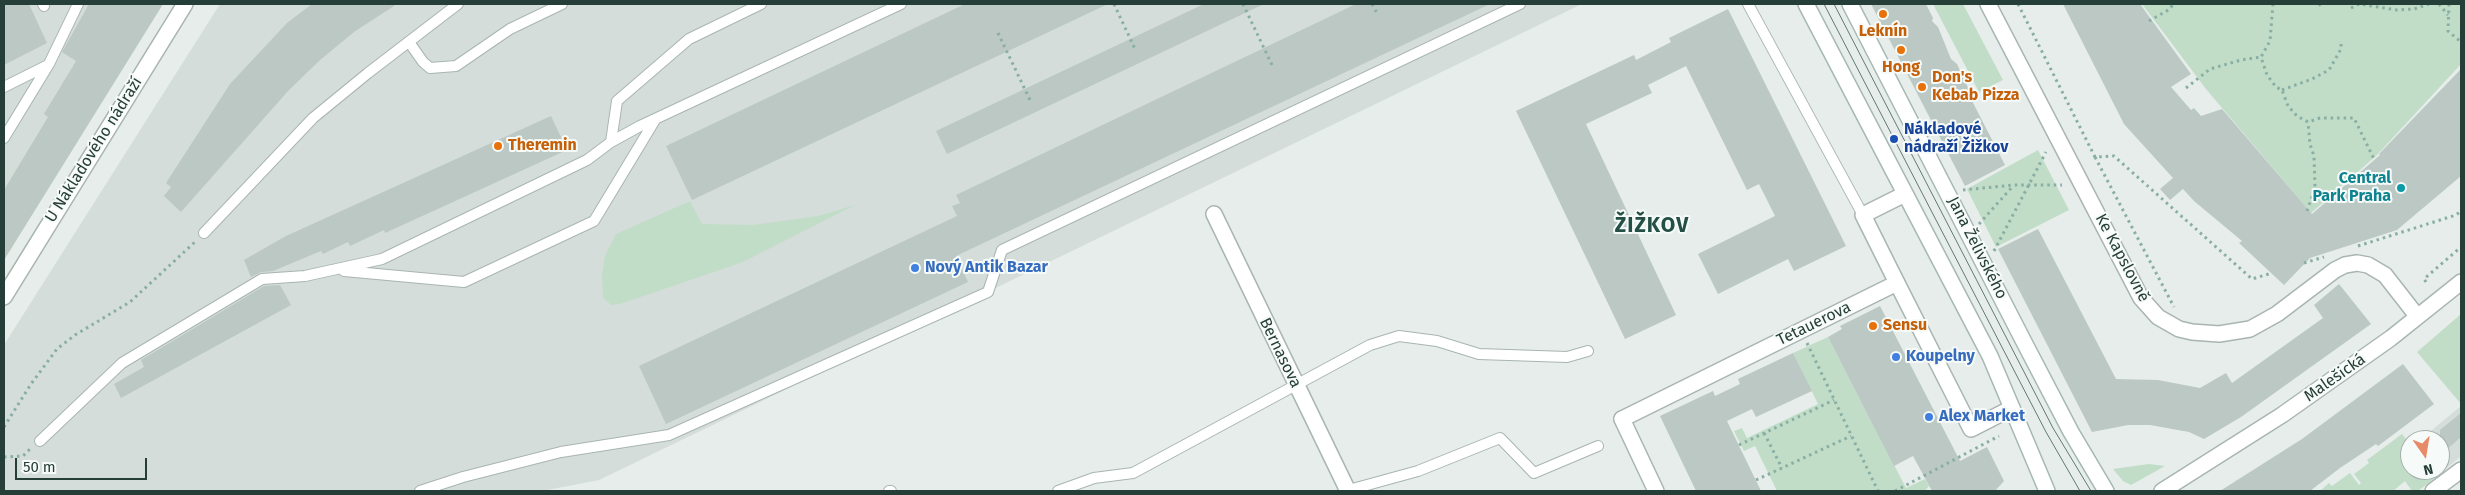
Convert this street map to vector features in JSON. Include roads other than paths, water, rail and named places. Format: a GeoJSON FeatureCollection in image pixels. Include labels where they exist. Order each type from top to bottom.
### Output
{"type":"FeatureCollection","features":[{"type":"Feature","properties":{"kind":"street","name":"U Nákladového nádraží"},"geometry":{"type":"LineString","coordinates":[[4,297],[185,4]]}},
{"type":"Feature","properties":{"kind":"street"},"geometry":{"type":"LineString","coordinates":[[1806,4],[1990,356],[2047,491]]}},
{"type":"Feature","properties":{"kind":"street","name":"Jana Želivského"},"geometry":{"type":"LineString","coordinates":[[1850,4],[2071,432],[2106,491]]}},
{"type":"Feature","properties":{"kind":"street","name":"Ke Kapslovně"},"geometry":{"type":"LineString","coordinates":[[1988,4],[2141,298],[2158,317],[2179,329],[2198,333],[2219,334],[2250,329],[2277,314],[2335,270],[2345,265],[2357,263],[2368,265],[2385,275],[2417,316]]}},
{"type":"Feature","properties":{"kind":"street"},"geometry":{"type":"LineString","coordinates":[[1905,194],[1863,214],[1897,283],[1971,429],[2012,408]]}},
{"type":"Feature","properties":{"kind":"street","name":"Bernasova"},"geometry":{"type":"LineString","coordinates":[[1214,214],[1347,491]]}},
{"type":"Feature","properties":{"kind":"street","name":"Malešická"},"geometry":{"type":"LineString","coordinates":[[2162,491],[2282,415],[2391,338],[2461,282]]}},
{"type":"Feature","properties":{"kind":"street","name":"Tetauerova"},"geometry":{"type":"LineString","coordinates":[[1656,491],[1622,419],[1897,283]]}},
{"type":"Feature","properties":{"kind":"street"},"geometry":{"type":"LineString","coordinates":[[2433,491],[2461,470]]}},
{"type":"Feature","properties":{"kind":"lane"},"geometry":{"type":"LineString","coordinates":[[4,138],[49,64],[78,4]]}},
{"type":"Feature","properties":{"kind":"lane"},"geometry":{"type":"LineString","coordinates":[[204,233],[313,118],[458,4]]}},
{"type":"Feature","properties":{"kind":"lane"},"geometry":{"type":"LineString","coordinates":[[409,42],[423,62],[430,68],[456,66],[510,29],[562,4]]}},
{"type":"Feature","properties":{"kind":"lane"},"geometry":{"type":"LineString","coordinates":[[611,142],[617,101],[689,39],[761,4]]}},
{"type":"Feature","properties":{"kind":"lane"},"geometry":{"type":"LineString","coordinates":[[40,440],[122,363],[262,279],[305,276],[382,259],[587,160],[611,142],[655,120],[901,4]]}},
{"type":"Feature","properties":{"kind":"lane"},"geometry":{"type":"LineString","coordinates":[[420,491],[463,477],[561,452],[669,435],[988,292],[1002,250],[1520,4]]}},
{"type":"Feature","properties":{"kind":"lane"},"geometry":{"type":"LineString","coordinates":[[1748,4],[1863,214]]}},
{"type":"Feature","properties":{"kind":"lane"},"geometry":{"type":"LineString","coordinates":[[4,87],[49,64]]}},
{"type":"Feature","properties":{"kind":"lane"},"geometry":{"type":"LineString","coordinates":[[333,270],[464,282],[594,221],[655,120]]}},
{"type":"Feature","properties":{"kind":"lane"},"geometry":{"type":"LineString","coordinates":[[1058,491],[1094,478],[1133,473],[1370,345],[1399,336],[1437,341],[1478,354],[1567,357],[1588,352]]}},
{"type":"Feature","properties":{"kind":"lane"},"geometry":{"type":"LineString","coordinates":[[1347,491],[1418,471],[1500,438],[1534,474],[1598,446]]}},
{"type":"Feature","properties":{"kind":"tram line"},"geometry":{"type":"LineString","coordinates":[[1824,4],[2046,432],[2080,491]]}},
{"type":"Feature","properties":{"kind":"tram line"},"geometry":{"type":"LineString","coordinates":[[1834,4],[2053,428],[2091,491]]}},
{"type":"Feature","properties":{"kind":"place","name":"Leknín"},"geometry":{"type":"Point","coordinates":[1883,14]}},
{"type":"Feature","properties":{"kind":"place","name":"Hong"},"geometry":{"type":"Point","coordinates":[1901,50]}},
{"type":"Feature","properties":{"kind":"place","name":"Don's Kebab Pizza"},"geometry":{"type":"Point","coordinates":[1922,87]}},
{"type":"Feature","properties":{"kind":"place","name":"Nákladové nádraží Žižkov"},"geometry":{"type":"Point","coordinates":[1894,139]}},
{"type":"Feature","properties":{"kind":"place","name":"Theremin"},"geometry":{"type":"Point","coordinates":[498,146]}},
{"type":"Feature","properties":{"kind":"place","name":"Central Park Praha"},"geometry":{"type":"Point","coordinates":[2401,188]}},
{"type":"Feature","properties":{"kind":"place","name":"Nový Antik Bazar"},"geometry":{"type":"Point","coordinates":[915,268]}},
{"type":"Feature","properties":{"kind":"place","name":"Sensu"},"geometry":{"type":"Point","coordinates":[1873,326]}},
{"type":"Feature","properties":{"kind":"place","name":"Koupelny"},"geometry":{"type":"Point","coordinates":[1896,357]}},
{"type":"Feature","properties":{"kind":"place","name":"Alex Market"},"geometry":{"type":"Point","coordinates":[1929,417]}},
{"type":"Feature","properties":{"kind":"district","name":"ŽIŽKOV"},"geometry":{"type":"Point","coordinates":[1652,226]}}]}
